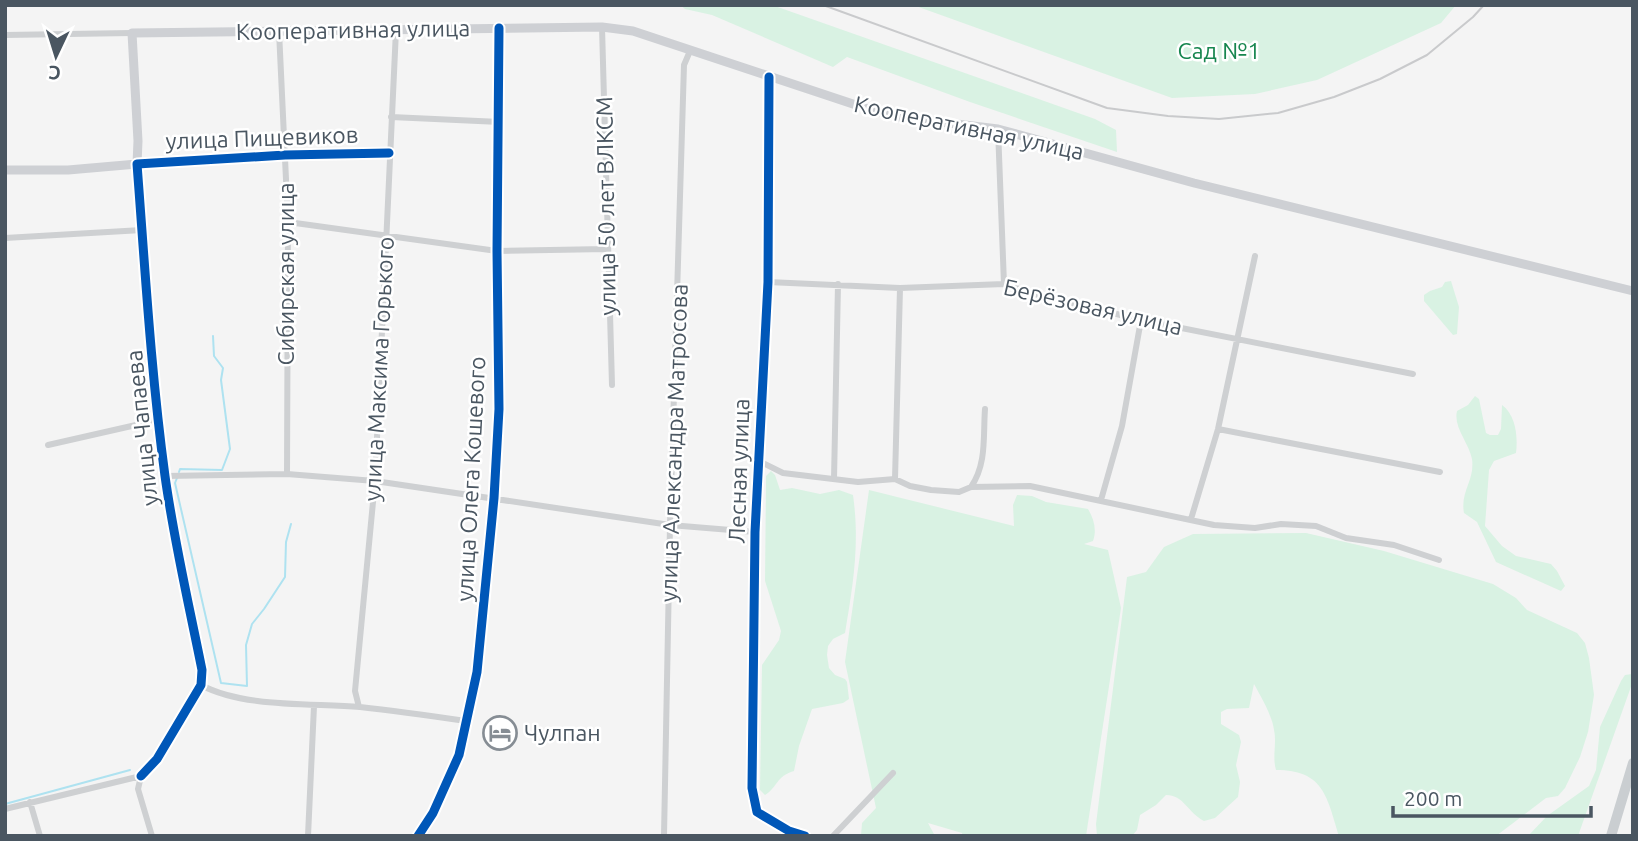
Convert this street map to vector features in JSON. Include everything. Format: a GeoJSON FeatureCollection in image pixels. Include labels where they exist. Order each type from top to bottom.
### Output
{"type":"FeatureCollection","features":[{"type":"Feature","properties":{"kind":"main road","name":"Кооперативная улица"},"geometry":{"type":"LineString","coordinates":[[132,33],[602,27],[633,31],[899,117],[998,129],[1194,183],[1633,290]]}},
{"type":"Feature","properties":{"kind":"main road","name":"улица Чапаева"},"geometry":{"type":"LineString","coordinates":[[132,33],[137,164]]}},
{"type":"Feature","properties":{"kind":"main road","name":"улица Пищевиков"},"geometry":{"type":"LineString","coordinates":[[5,170],[68,170],[137,164]]}},
{"type":"Feature","properties":{"kind":"main road"},"geometry":{"type":"LineString","coordinates":[[1611,836],[1633,763]]}},
{"type":"Feature","properties":{"kind":"street","name":"улица 50 лет ВЛКСМ"},"geometry":{"type":"LineString","coordinates":[[602,27],[606,249],[612,385]]}},
{"type":"Feature","properties":{"kind":"street","name":"улица Олега Кошевого"},"geometry":{"type":"LineString","coordinates":[[418,836],[433,813],[459,755],[477,672],[494,498],[499,409],[499,28]]}},
{"type":"Feature","properties":{"kind":"street","name":"улица Максима Горького"},"geometry":{"type":"LineString","coordinates":[[359,707],[355,691],[374,481],[396,30]]}},
{"type":"Feature","properties":{"kind":"street","name":"Сибирская улица"},"geometry":{"type":"LineString","coordinates":[[279,31],[288,222],[287,474]]}},
{"type":"Feature","properties":{"kind":"street","name":"Кооперативная улица"},"geometry":{"type":"LineString","coordinates":[[5,35],[132,33]]}},
{"type":"Feature","properties":{"kind":"street","name":"улица Александра Матросова"},"geometry":{"type":"LineString","coordinates":[[664,836],[684,65],[690,51]]}},
{"type":"Feature","properties":{"kind":"street","name":"Лесная улица"},"geometry":{"type":"LineString","coordinates":[[769,77],[768,282],[757,460],[752,788],[757,812],[789,831],[805,836]]}},
{"type":"Feature","properties":{"kind":"street"},"geometry":{"type":"LineString","coordinates":[[391,117],[499,122]]}},
{"type":"Feature","properties":{"kind":"street"},"geometry":{"type":"LineString","coordinates":[[998,129],[1004,284]]}},
{"type":"Feature","properties":{"kind":"street","name":"улица Пищевиков"},"geometry":{"type":"LineString","coordinates":[[137,164],[285,155],[389,153]]}},
{"type":"Feature","properties":{"kind":"street","name":"улица Чапаева"},"geometry":{"type":"LineString","coordinates":[[137,164],[165,477],[202,670],[201,685]]}},
{"type":"Feature","properties":{"kind":"street"},"geometry":{"type":"LineString","coordinates":[[288,222],[497,251],[606,249]]}},
{"type":"Feature","properties":{"kind":"street"},"geometry":{"type":"LineString","coordinates":[[5,239],[142,230]]}},
{"type":"Feature","properties":{"kind":"street"},"geometry":{"type":"LineString","coordinates":[[1191,519],[1218,429],[1255,256]]}},
{"type":"Feature","properties":{"kind":"street","name":"Берёзовая улица"},"geometry":{"type":"LineString","coordinates":[[768,282],[900,288],[1004,284],[1141,320],[1413,374]]}},
{"type":"Feature","properties":{"kind":"street"},"geometry":{"type":"LineString","coordinates":[[834,479],[838,284]]}},
{"type":"Feature","properties":{"kind":"street"},"geometry":{"type":"LineString","coordinates":[[895,479],[900,288]]}},
{"type":"Feature","properties":{"kind":"street"},"geometry":{"type":"LineString","coordinates":[[1101,500],[1122,426],[1141,320]]}},
{"type":"Feature","properties":{"kind":"street"},"geometry":{"type":"LineString","coordinates":[[971,487],[980,474],[982,463],[985,409]]}},
{"type":"Feature","properties":{"kind":"street"},"geometry":{"type":"LineString","coordinates":[[48,445],[158,420]]}},
{"type":"Feature","properties":{"kind":"street"},"geometry":{"type":"LineString","coordinates":[[1218,429],[1440,472]]}},
{"type":"Feature","properties":{"kind":"street"},"geometry":{"type":"LineString","coordinates":[[757,460],[783,473],[858,482],[895,479],[910,486],[959,492],[971,487],[1030,486],[1214,525],[1255,528],[1281,524],[1316,526],[1346,538],[1394,545],[1439,560]]}},
{"type":"Feature","properties":{"kind":"street"},"geometry":{"type":"LineString","coordinates":[[165,477],[287,474],[374,481],[670,525],[755,532]]}},
{"type":"Feature","properties":{"kind":"street"},"geometry":{"type":"LineString","coordinates":[[5,809],[141,776],[158,759],[201,685],[236,698],[314,706],[359,707],[466,721]]}},
{"type":"Feature","properties":{"kind":"street"},"geometry":{"type":"LineString","coordinates":[[309,836],[314,706]]}},
{"type":"Feature","properties":{"kind":"street"},"geometry":{"type":"LineString","coordinates":[[833,836],[893,774]]}},
{"type":"Feature","properties":{"kind":"street"},"geometry":{"type":"LineString","coordinates":[[141,776],[138,789],[152,836]]}},
{"type":"Feature","properties":{"kind":"street"},"geometry":{"type":"LineString","coordinates":[[30,802],[40,836]]}},
{"type":"Feature","properties":{"kind":"green space"},"geometry":{"type":"Polygon","coordinates":[[[680,5],[772,5],[1095,119],[1116,130],[1117,152],[847,57],[833,67],[712,15],[685,9],[680,5]]]}},
{"type":"Feature","properties":{"kind":"green space","name":"Сад №1"},"geometry":{"type":"Polygon","coordinates":[[[913,5],[1456,5],[1441,23],[1317,80],[1255,94],[1172,98],[913,5]]]}},
{"type":"Feature","properties":{"kind":"green space"},"geometry":{"type":"Polygon","coordinates":[[[1451,281],[1459,307],[1457,334],[1453,335],[1424,301],[1424,295],[1451,281]]]}},
{"type":"Feature","properties":{"kind":"green space"},"geometry":{"type":"Polygon","coordinates":[[[1475,396],[1479,399],[1486,433],[1498,435],[1501,429],[1502,405],[1513,420],[1517,440],[1516,453],[1494,461],[1489,470],[1485,526],[1502,546],[1516,556],[1551,564],[1565,586],[1561,591],[1496,562],[1477,522],[1464,513],[1464,498],[1472,459],[1456,417],[1457,411],[1468,405],[1475,396]]]}},
{"type":"Feature","properties":{"kind":"green space"},"geometry":{"type":"Polygon","coordinates":[[[771,471],[780,490],[792,488],[820,494],[839,490],[853,495],[856,548],[845,633],[833,639],[828,646],[827,655],[829,668],[847,682],[849,699],[843,703],[812,709],[799,746],[794,771],[780,779],[765,795],[760,790],[762,665],[779,640],[781,631],[765,581],[766,476],[771,471]]]}},
{"type":"Feature","properties":{"kind":"green space"},"geometry":{"type":"Polygon","coordinates":[[[869,490],[1014,526],[1013,505],[1017,495],[1088,509],[1095,533],[1093,541],[1084,544],[1108,550],[1121,608],[1086,836],[963,836],[962,833],[928,823],[935,836],[861,836],[862,823],[876,808],[845,662],[869,490]]]}},
{"type":"Feature","properties":{"kind":"green space"},"geometry":{"type":"Polygon","coordinates":[[[1306,533],[1384,551],[1493,584],[1516,598],[1527,610],[1577,633],[1585,643],[1594,695],[1588,732],[1565,788],[1558,796],[1546,798],[1496,836],[1339,836],[1321,788],[1304,775],[1276,770],[1273,724],[1254,684],[1249,708],[1227,709],[1221,712],[1221,724],[1239,735],[1241,742],[1236,765],[1240,782],[1238,797],[1215,818],[1204,821],[1177,798],[1166,795],[1140,815],[1137,830],[1132,836],[1097,836],[1096,824],[1127,577],[1146,572],[1164,547],[1193,534],[1306,533]]]}},
{"type":"Feature","properties":{"kind":"green space"},"geometry":{"type":"Polygon","coordinates":[[[1632,674],[1633,681],[1578,836],[1528,836],[1547,816],[1589,786],[1596,770],[1600,727],[1621,681],[1625,675],[1632,674]]]}},
{"type":"Feature","properties":{"kind":"waterway"},"geometry":{"type":"LineString","coordinates":[[179,472],[180,469],[222,470],[230,449],[221,380],[223,368],[214,356],[213,336]]}},
{"type":"Feature","properties":{"kind":"waterway"},"geometry":{"type":"LineString","coordinates":[[177,478],[175,483],[221,683],[247,686],[246,645],[252,624],[285,577],[286,542],[291,524]]}},
{"type":"Feature","properties":{"kind":"waterway"},"geometry":{"type":"LineString","coordinates":[[5,804],[130,770]]}},
{"type":"Feature","properties":{"kind":"railway"},"geometry":{"type":"LineString","coordinates":[[823,5],[1107,108],[1219,119],[1278,113],[1334,97],[1380,79],[1427,55],[1484,5]]}},
{"type":"Feature","properties":{"kind":"cycle path"},"geometry":{"type":"LineString","coordinates":[[418,836],[433,813],[459,755],[477,672],[494,498],[499,409],[499,28]]}},
{"type":"Feature","properties":{"kind":"cycle path"},"geometry":{"type":"LineString","coordinates":[[769,77],[768,282],[755,532],[752,788],[757,812],[789,831],[805,836]]}},
{"type":"Feature","properties":{"kind":"cycle path"},"geometry":{"type":"LineString","coordinates":[[141,776],[157,759],[201,685],[202,670],[165,476],[152,359],[137,164],[285,155],[389,153]]}},
{"type":"Feature","properties":{"kind":"place","name":"Чулпан"},"geometry":{"type":"Point","coordinates":[500,733]}}]}
